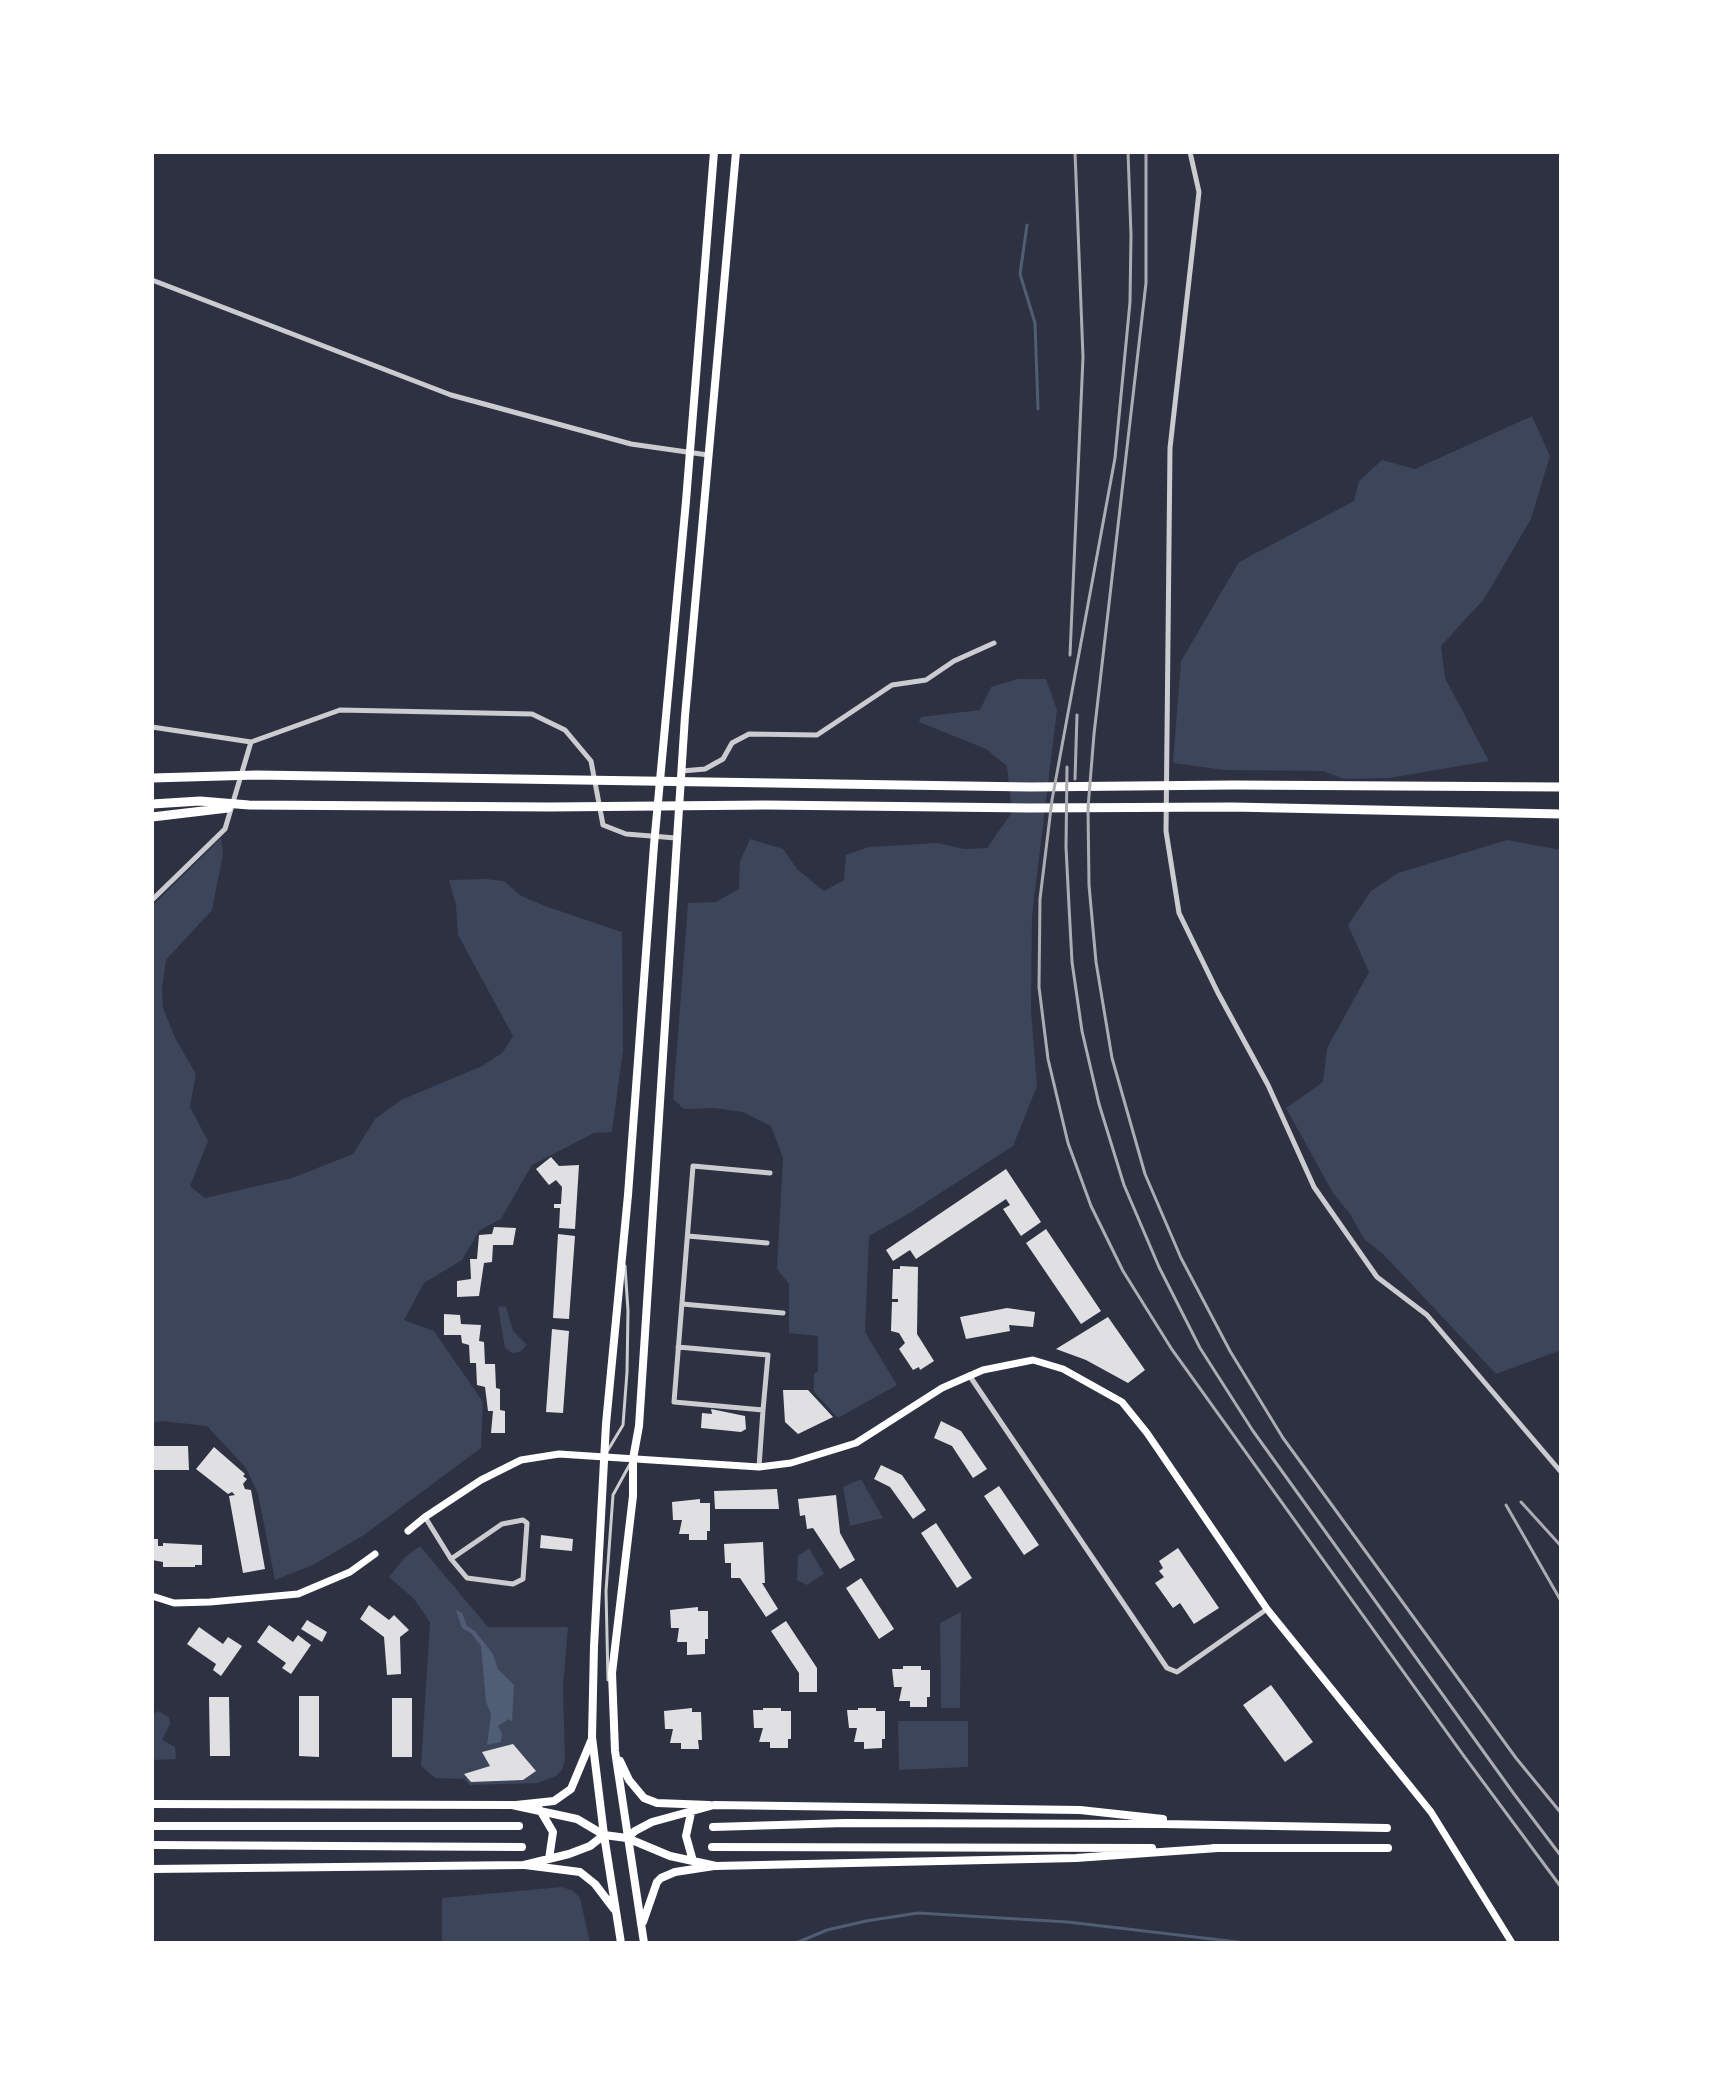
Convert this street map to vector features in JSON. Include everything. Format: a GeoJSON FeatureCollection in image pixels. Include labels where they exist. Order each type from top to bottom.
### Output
{"type":"FeatureCollection","features":[{"type":"Feature","properties":{"kind":"highway"},"geometry":{"type":"LineString","coordinates":[[152,772],[182,776]]}},
{"type":"Feature","properties":{"kind":"highway"},"geometry":{"type":"LineString","coordinates":[[152,778],[257,775],[1030,787],[1561,787]]}},
{"type":"Feature","properties":{"kind":"highway"},"geometry":{"type":"LineString","coordinates":[[152,804],[200,801],[249,805],[551,807],[1233,807],[1561,815]]}},
{"type":"Feature","properties":{"kind":"highway"},"geometry":{"type":"LineString","coordinates":[[152,817],[249,805]]}},
{"type":"Feature","properties":{"kind":"main road"},"geometry":{"type":"LineString","coordinates":[[621,1943],[592,1737],[594,1646],[604,1458],[714,152]]}},
{"type":"Feature","properties":{"kind":"main road"},"geometry":{"type":"LineString","coordinates":[[644,1943],[615,1751],[612,1673],[639,1426],[681,772],[736,152]]}},
{"type":"Feature","properties":{"kind":"main road"},"geometry":{"type":"LineString","coordinates":[[408,1531],[481,1480],[521,1460],[559,1454],[759,1467],[791,1463],[856,1443],[942,1388],[994,1366],[1033,1360],[1063,1369],[1122,1402],[1147,1433],[1267,1609],[1431,1812],[1512,1943]]}},
{"type":"Feature","properties":{"kind":"main road"},"geometry":{"type":"LineString","coordinates":[[152,1596],[174,1603],[298,1594],[350,1572],[375,1554]]}},
{"type":"Feature","properties":{"kind":"main road"},"geometry":{"type":"LineString","coordinates":[[152,1804],[512,1805],[554,1801],[571,1789],[592,1737]]}},
{"type":"Feature","properties":{"kind":"main road"},"geometry":{"type":"LineString","coordinates":[[615,1751],[629,1780],[644,1798],[657,1803],[1080,1810],[1224,1825]]}},
{"type":"Feature","properties":{"kind":"main road"},"geometry":{"type":"LineString","coordinates":[[512,1805],[577,1819],[604,1835],[627,1838],[646,1848],[716,1866]]}},
{"type":"Feature","properties":{"kind":"main road"},"geometry":{"type":"LineString","coordinates":[[627,1838],[652,1822],[714,1805]]}},
{"type":"Feature","properties":{"kind":"main road"},"geometry":{"type":"LineString","coordinates":[[540,1810],[553,1832],[549,1859]]}},
{"type":"Feature","properties":{"kind":"main road"},"geometry":{"type":"LineString","coordinates":[[691,1813],[686,1836],[693,1861]]}},
{"type":"Feature","properties":{"kind":"main road"},"geometry":{"type":"LineString","coordinates":[[713,1827],[845,1823],[1387,1828]]}},
{"type":"Feature","properties":{"kind":"main road"},"geometry":{"type":"LineString","coordinates":[[152,1826],[519,1826]]}},
{"type":"Feature","properties":{"kind":"main road"},"geometry":{"type":"LineString","coordinates":[[524,1865],[590,1846],[604,1835]]}},
{"type":"Feature","properties":{"kind":"main road"},"geometry":{"type":"LineString","coordinates":[[152,1845],[522,1847]]}},
{"type":"Feature","properties":{"kind":"main road"},"geometry":{"type":"LineString","coordinates":[[712,1847],[1388,1848]]}},
{"type":"Feature","properties":{"kind":"main road"},"geometry":{"type":"LineString","coordinates":[[641,1926],[661,1878],[675,1872],[716,1866],[1076,1858],[1218,1848]]}},
{"type":"Feature","properties":{"kind":"main road"},"geometry":{"type":"LineString","coordinates":[[152,1869],[524,1865],[580,1872],[595,1884],[615,1910]]}},
{"type":"Feature","properties":{"kind":"street"},"geometry":{"type":"LineString","coordinates":[[1190,152],[1199,192],[1170,448],[1166,831],[1179,913],[1268,1085],[1314,1187],[1377,1277],[1427,1315],[1561,1472]]}},
{"type":"Feature","properties":{"kind":"street"},"geometry":{"type":"LineString","coordinates":[[152,280],[451,395],[631,444],[708,455]]}},
{"type":"Feature","properties":{"kind":"street"},"geometry":{"type":"LineString","coordinates":[[681,772],[705,769],[723,759],[732,743],[749,734],[817,735],[892,685],[926,680],[954,661],[994,643]]}},
{"type":"Feature","properties":{"kind":"street"},"geometry":{"type":"LineString","coordinates":[[152,727],[251,742],[340,710],[532,714],[565,730],[591,761],[603,825],[626,834],[676,838]]}},
{"type":"Feature","properties":{"kind":"street"},"geometry":{"type":"LineString","coordinates":[[152,900],[225,829],[251,742]]}},
{"type":"Feature","properties":{"kind":"street"},"geometry":{"type":"LineString","coordinates":[[763,1410],[674,1402],[693,1166],[770,1173]]}},
{"type":"Feature","properties":{"kind":"street"},"geometry":{"type":"LineString","coordinates":[[688,1236],[767,1243]]}},
{"type":"Feature","properties":{"kind":"street"},"geometry":{"type":"LineString","coordinates":[[682,1304],[783,1313]]}},
{"type":"Feature","properties":{"kind":"street"},"geometry":{"type":"LineString","coordinates":[[678,1347],[768,1355],[759,1467]]}},
{"type":"Feature","properties":{"kind":"street"},"geometry":{"type":"LineString","coordinates":[[969,1375],[1167,1668],[1177,1672],[1267,1609]]}},
{"type":"Feature","properties":{"kind":"street"},"geometry":{"type":"LineString","coordinates":[[425,1517],[451,1559],[467,1578],[502,1583],[523,1579],[527,1523],[523,1520],[502,1524],[451,1559]]}},
{"type":"Feature","properties":{"kind":"lane"},"geometry":{"type":"LineString","coordinates":[[604,1458],[623,1425],[628,1311],[623,1242]]}},
{"type":"Feature","properties":{"kind":"lane"},"geometry":{"type":"LineString","coordinates":[[615,1751],[608,1672],[606,1591],[613,1495],[633,1459]]}},
{"type":"Feature","properties":{"kind":"shaded area"},"geometry":{"type":"Polygon","coordinates":[[[1532,416],[1550,456],[1531,519],[1484,599],[1441,646],[1445,678],[1489,761],[1389,778],[1344,779],[1323,771],[1224,770],[1173,763],[1181,661],[1239,562],[1354,501],[1359,481],[1382,460],[1415,469],[1532,416]]]}},
{"type":"Feature","properties":{"kind":"shaded area"},"geometry":{"type":"Polygon","coordinates":[[[1018,679],[1046,679],[1057,710],[1032,916],[1031,1010],[1037,1086],[1013,1146],[869,1236],[865,1332],[897,1385],[838,1418],[814,1392],[814,1373],[818,1372],[818,1336],[789,1333],[789,1284],[777,1269],[783,1158],[771,1126],[743,1112],[714,1108],[684,1109],[673,1099],[688,903],[716,902],[739,889],[740,861],[750,839],[783,849],[798,870],[824,891],[844,880],[846,855],[869,847],[937,843],[964,849],[987,848],[1012,812],[1007,766],[986,749],[919,722],[921,717],[980,710],[991,687],[1018,679]]]}},
{"type":"Feature","properties":{"kind":"shaded area"},"geometry":{"type":"Polygon","coordinates":[[[221,838],[223,854],[212,910],[166,960],[162,989],[163,1008],[176,1040],[196,1074],[190,1107],[208,1141],[190,1186],[205,1198],[292,1178],[353,1154],[375,1119],[401,1100],[482,1066],[502,1053],[513,1036],[458,935],[456,905],[449,880],[504,881],[521,896],[622,932],[623,1050],[612,1132],[594,1133],[532,1165],[501,1219],[480,1230],[462,1260],[424,1283],[404,1320],[434,1331],[483,1402],[481,1448],[364,1535],[313,1565],[275,1580],[258,1494],[246,1468],[207,1426],[162,1421],[152,1423],[152,906],[221,838]]]}},
{"type":"Feature","properties":{"kind":"shaded area"},"geometry":{"type":"Polygon","coordinates":[[[1507,840],[1561,850],[1561,1350],[1496,1374],[1383,1254],[1364,1239],[1333,1193],[1286,1108],[1323,1082],[1327,1048],[1369,972],[1348,925],[1371,891],[1398,873],[1507,840]]]}},
{"type":"Feature","properties":{"kind":"shaded area"},"geometry":{"type":"Polygon","coordinates":[[[498,1306],[506,1307],[513,1331],[527,1345],[520,1352],[512,1353],[505,1348],[498,1306]]]}},
{"type":"Feature","properties":{"kind":"shaded area"},"geometry":{"type":"Polygon","coordinates":[[[861,1479],[883,1518],[850,1526],[843,1487],[861,1479]]]}},
{"type":"Feature","properties":{"kind":"shaded area"},"geometry":{"type":"Polygon","coordinates":[[[420,1546],[488,1627],[568,1627],[563,1686],[565,1760],[556,1776],[537,1783],[470,1785],[464,1779],[435,1778],[421,1766],[430,1622],[414,1599],[389,1577],[405,1557],[420,1546]]]}},
{"type":"Feature","properties":{"kind":"shaded area"},"geometry":{"type":"Polygon","coordinates":[[[809,1548],[824,1574],[807,1585],[797,1580],[798,1556],[809,1548]]]}},
{"type":"Feature","properties":{"kind":"shaded area"},"geometry":{"type":"Polygon","coordinates":[[[456,1610],[462,1613],[467,1626],[475,1631],[493,1654],[498,1669],[514,1685],[512,1722],[509,1719],[498,1726],[502,1734],[501,1742],[487,1745],[491,1714],[486,1702],[481,1646],[471,1633],[462,1628],[456,1610]]]}},
{"type":"Feature","properties":{"kind":"shaded area"},"geometry":{"type":"Polygon","coordinates":[[[961,1612],[960,1708],[941,1708],[940,1623],[961,1612]]]}},
{"type":"Feature","properties":{"kind":"shaded area"},"geometry":{"type":"Polygon","coordinates":[[[158,1711],[169,1717],[170,1724],[162,1740],[175,1747],[176,1759],[152,1760],[152,1715],[158,1711]]]}},
{"type":"Feature","properties":{"kind":"shaded area"},"geometry":{"type":"Polygon","coordinates":[[[898,1721],[968,1721],[968,1767],[899,1770],[898,1721]]]}},
{"type":"Feature","properties":{"kind":"shaded area"},"geometry":{"type":"Polygon","coordinates":[[[561,1887],[572,1890],[580,1898],[590,1943],[442,1943],[442,1898],[561,1887]]]}},
{"type":"Feature","properties":{"kind":"building"},"geometry":{"type":"Polygon","coordinates":[[[551,1157],[559,1166],[579,1165],[575,1229],[559,1228],[560,1208],[554,1208],[554,1204],[561,1204],[562,1187],[556,1180],[549,1185],[536,1169],[551,1157]]]}},
{"type":"Feature","properties":{"kind":"building"},"geometry":{"type":"Polygon","coordinates":[[[1006,1169],[1041,1222],[1021,1236],[1003,1209],[1010,1205],[1006,1199],[916,1259],[910,1250],[893,1261],[886,1250],[1006,1169]]]}},
{"type":"Feature","properties":{"kind":"building"},"geometry":{"type":"Polygon","coordinates":[[[494,1227],[516,1228],[513,1245],[493,1245],[492,1262],[484,1263],[479,1296],[457,1297],[457,1281],[471,1279],[470,1259],[477,1259],[479,1235],[492,1234],[494,1227]]]}},
{"type":"Feature","properties":{"kind":"building"},"geometry":{"type":"Polygon","coordinates":[[[1046,1229],[1101,1311],[1081,1324],[1026,1243],[1046,1229]]]}},
{"type":"Feature","properties":{"kind":"building"},"geometry":{"type":"Polygon","coordinates":[[[558,1234],[575,1236],[569,1319],[553,1318],[558,1234]]]}},
{"type":"Feature","properties":{"kind":"building"},"geometry":{"type":"Polygon","coordinates":[[[900,1266],[918,1267],[917,1334],[934,1361],[920,1370],[919,1367],[913,1370],[899,1349],[905,1343],[899,1333],[891,1331],[892,1302],[898,1302],[898,1299],[892,1299],[893,1269],[900,1269],[900,1266]]]}},
{"type":"Feature","properties":{"kind":"building"},"geometry":{"type":"Polygon","coordinates":[[[1007,1308],[1035,1312],[1033,1327],[1009,1325],[1010,1331],[966,1339],[960,1317],[1007,1308]]]}},
{"type":"Feature","properties":{"kind":"building"},"geometry":{"type":"Polygon","coordinates":[[[444,1314],[460,1315],[461,1324],[481,1325],[479,1341],[484,1342],[485,1364],[495,1364],[500,1410],[505,1411],[505,1433],[491,1433],[493,1411],[488,1411],[485,1387],[477,1385],[476,1363],[470,1363],[469,1345],[462,1343],[461,1335],[444,1335],[444,1314]]]}},
{"type":"Feature","properties":{"kind":"building"},"geometry":{"type":"Polygon","coordinates":[[[1108,1317],[1145,1370],[1128,1383],[1086,1360],[1056,1349],[1108,1317]]]}},
{"type":"Feature","properties":{"kind":"building"},"geometry":{"type":"Polygon","coordinates":[[[552,1329],[569,1331],[563,1413],[546,1412],[552,1329]]]}},
{"type":"Feature","properties":{"kind":"building"},"geometry":{"type":"Polygon","coordinates":[[[783,1390],[808,1390],[833,1417],[798,1434],[785,1422],[783,1390]]]}},
{"type":"Feature","properties":{"kind":"building"},"geometry":{"type":"Polygon","coordinates":[[[711,1409],[745,1416],[746,1429],[741,1432],[701,1428],[702,1413],[712,1414],[711,1409]]]}},
{"type":"Feature","properties":{"kind":"building"},"geometry":{"type":"Polygon","coordinates":[[[941,1421],[961,1431],[987,1469],[973,1478],[952,1446],[934,1438],[941,1421]]]}},
{"type":"Feature","properties":{"kind":"building"},"geometry":{"type":"Polygon","coordinates":[[[152,1446],[188,1446],[189,1470],[152,1470],[152,1446]]]}},
{"type":"Feature","properties":{"kind":"building"},"geometry":{"type":"Polygon","coordinates":[[[214,1447],[245,1474],[243,1476],[247,1479],[243,1484],[245,1489],[251,1490],[265,1569],[243,1573],[229,1496],[235,1495],[232,1492],[228,1494],[196,1469],[214,1447]]]}},
{"type":"Feature","properties":{"kind":"building"},"geometry":{"type":"Polygon","coordinates":[[[881,1465],[902,1475],[926,1510],[913,1519],[890,1487],[874,1479],[881,1465]]]}},
{"type":"Feature","properties":{"kind":"building"},"geometry":{"type":"Polygon","coordinates":[[[999,1486],[1039,1545],[1024,1555],[984,1496],[999,1486]]]}},
{"type":"Feature","properties":{"kind":"building"},"geometry":{"type":"Polygon","coordinates":[[[777,1489],[779,1509],[715,1509],[714,1491],[777,1489]]]}},
{"type":"Feature","properties":{"kind":"building"},"geometry":{"type":"Polygon","coordinates":[[[836,1495],[840,1533],[855,1560],[840,1569],[813,1528],[807,1529],[805,1515],[800,1516],[798,1499],[836,1495]]]}},
{"type":"Feature","properties":{"kind":"building"},"geometry":{"type":"Polygon","coordinates":[[[700,1499],[700,1503],[710,1503],[710,1531],[707,1531],[707,1540],[689,1540],[689,1534],[679,1534],[682,1520],[673,1520],[672,1502],[700,1499]]]}},
{"type":"Feature","properties":{"kind":"building"},"geometry":{"type":"Polygon","coordinates":[[[936,1523],[972,1578],[957,1588],[921,1533],[936,1523]]]}},
{"type":"Feature","properties":{"kind":"building"},"geometry":{"type":"Polygon","coordinates":[[[541,1535],[573,1539],[572,1551],[540,1548],[541,1535]]]}},
{"type":"Feature","properties":{"kind":"building"},"geometry":{"type":"Polygon","coordinates":[[[152,1539],[158,1539],[158,1546],[163,1546],[163,1543],[202,1545],[202,1565],[163,1567],[163,1562],[152,1560],[152,1539]]]}},
{"type":"Feature","properties":{"kind":"building"},"geometry":{"type":"Polygon","coordinates":[[[763,1542],[765,1583],[762,1583],[778,1609],[766,1617],[740,1578],[731,1578],[731,1563],[725,1563],[724,1544],[763,1542]]]}},
{"type":"Feature","properties":{"kind":"building"},"geometry":{"type":"Polygon","coordinates":[[[1178,1548],[1219,1608],[1194,1624],[1180,1603],[1173,1608],[1155,1583],[1164,1577],[1159,1571],[1163,1568],[1159,1561],[1178,1548]]]}},
{"type":"Feature","properties":{"kind":"building"},"geometry":{"type":"Polygon","coordinates":[[[861,1578],[894,1629],[879,1639],[846,1588],[861,1578]]]}},
{"type":"Feature","properties":{"kind":"building"},"geometry":{"type":"Polygon","coordinates":[[[369,1605],[389,1620],[394,1615],[409,1630],[400,1637],[401,1674],[387,1675],[384,1637],[360,1619],[369,1605]]]}},
{"type":"Feature","properties":{"kind":"building"},"geometry":{"type":"Polygon","coordinates":[[[698,1607],[698,1611],[708,1611],[705,1654],[687,1655],[687,1642],[677,1642],[679,1628],[671,1628],[670,1610],[698,1607]]]}},
{"type":"Feature","properties":{"kind":"building"},"geometry":{"type":"Polygon","coordinates":[[[307,1620],[327,1632],[322,1642],[301,1629],[307,1620]]]}},
{"type":"Feature","properties":{"kind":"building"},"geometry":{"type":"Polygon","coordinates":[[[786,1621],[817,1668],[817,1692],[799,1692],[799,1673],[771,1631],[786,1621]]]}},
{"type":"Feature","properties":{"kind":"building"},"geometry":{"type":"Polygon","coordinates":[[[269,1625],[293,1642],[298,1635],[311,1645],[291,1674],[282,1668],[286,1663],[257,1642],[269,1625]]]}},
{"type":"Feature","properties":{"kind":"building"},"geometry":{"type":"Polygon","coordinates":[[[199,1627],[223,1644],[228,1637],[242,1646],[221,1676],[213,1670],[216,1664],[187,1644],[199,1627]]]}},
{"type":"Feature","properties":{"kind":"building"},"geometry":{"type":"Polygon","coordinates":[[[903,1666],[921,1666],[921,1670],[930,1670],[927,1707],[910,1707],[910,1701],[899,1701],[902,1687],[894,1687],[892,1669],[903,1669],[903,1666]]]}},
{"type":"Feature","properties":{"kind":"building"},"geometry":{"type":"Polygon","coordinates":[[[1271,1685],[1313,1742],[1285,1762],[1243,1705],[1271,1685]]]}},
{"type":"Feature","properties":{"kind":"building"},"geometry":{"type":"Polygon","coordinates":[[[299,1696],[319,1696],[319,1757],[299,1756],[299,1696]]]}},
{"type":"Feature","properties":{"kind":"building"},"geometry":{"type":"Polygon","coordinates":[[[209,1697],[229,1697],[230,1756],[210,1756],[209,1697]]]}},
{"type":"Feature","properties":{"kind":"building"},"geometry":{"type":"Polygon","coordinates":[[[392,1698],[412,1698],[412,1757],[392,1757],[392,1698]]]}},
{"type":"Feature","properties":{"kind":"building"},"geometry":{"type":"Polygon","coordinates":[[[692,1708],[692,1712],[701,1712],[702,1740],[698,1740],[699,1749],[681,1749],[681,1743],[670,1743],[673,1729],[665,1729],[664,1711],[692,1708]]]}},
{"type":"Feature","properties":{"kind":"building"},"geometry":{"type":"Polygon","coordinates":[[[753,1710],[791,1711],[788,1748],[770,1748],[770,1742],[759,1742],[763,1728],[754,1728],[753,1710]]]}},
{"type":"Feature","properties":{"kind":"building"},"geometry":{"type":"Polygon","coordinates":[[[847,1710],[885,1711],[882,1748],[864,1749],[864,1742],[854,1742],[857,1728],[849,1728],[847,1710]]]}},
{"type":"Feature","properties":{"kind":"building"},"geometry":{"type":"Polygon","coordinates":[[[513,1744],[536,1771],[523,1780],[471,1782],[464,1774],[490,1766],[482,1752],[513,1744]]]}},
{"type":"Feature","properties":{"kind":"waterway"},"geometry":{"type":"LineString","coordinates":[[1027,225],[1020,274],[1035,323],[1038,409]]}},
{"type":"Feature","properties":{"kind":"waterway"},"geometry":{"type":"LineString","coordinates":[[796,1943],[827,1930],[918,1913],[1068,1922],[1246,1943]]}},
{"type":"Feature","properties":{"kind":"railway"},"geometry":{"type":"LineString","coordinates":[[1070,655],[1083,357],[1075,152]]}},
{"type":"Feature","properties":{"kind":"railway"},"geometry":{"type":"LineString","coordinates":[[1128,152],[1130,302],[1115,458],[1052,800],[1040,899],[1039,987],[1048,1059],[1068,1143],[1091,1206],[1123,1271],[1171,1348],[1561,1887]]}},
{"type":"Feature","properties":{"kind":"railway"},"geometry":{"type":"LineString","coordinates":[[1146,152],[1146,283],[1088,808],[1089,885],[1096,962],[1112,1058],[1145,1174],[1181,1258],[1230,1351],[1283,1438],[1516,1758],[1561,1813]]}},
{"type":"Feature","properties":{"kind":"railway"},"geometry":{"type":"LineString","coordinates":[[1075,779],[1077,715]]}},
{"type":"Feature","properties":{"kind":"railway"},"geometry":{"type":"LineString","coordinates":[[1067,767],[1066,847],[1072,962],[1082,1031],[1099,1104],[1124,1185],[1159,1267],[1200,1348],[1253,1431],[1561,1856]]}},
{"type":"Feature","properties":{"kind":"railway"},"geometry":{"type":"LineString","coordinates":[[1521,1502],[1561,1546]]}},
{"type":"Feature","properties":{"kind":"railway"},"geometry":{"type":"LineString","coordinates":[[1506,1505],[1561,1601]]}}]}
